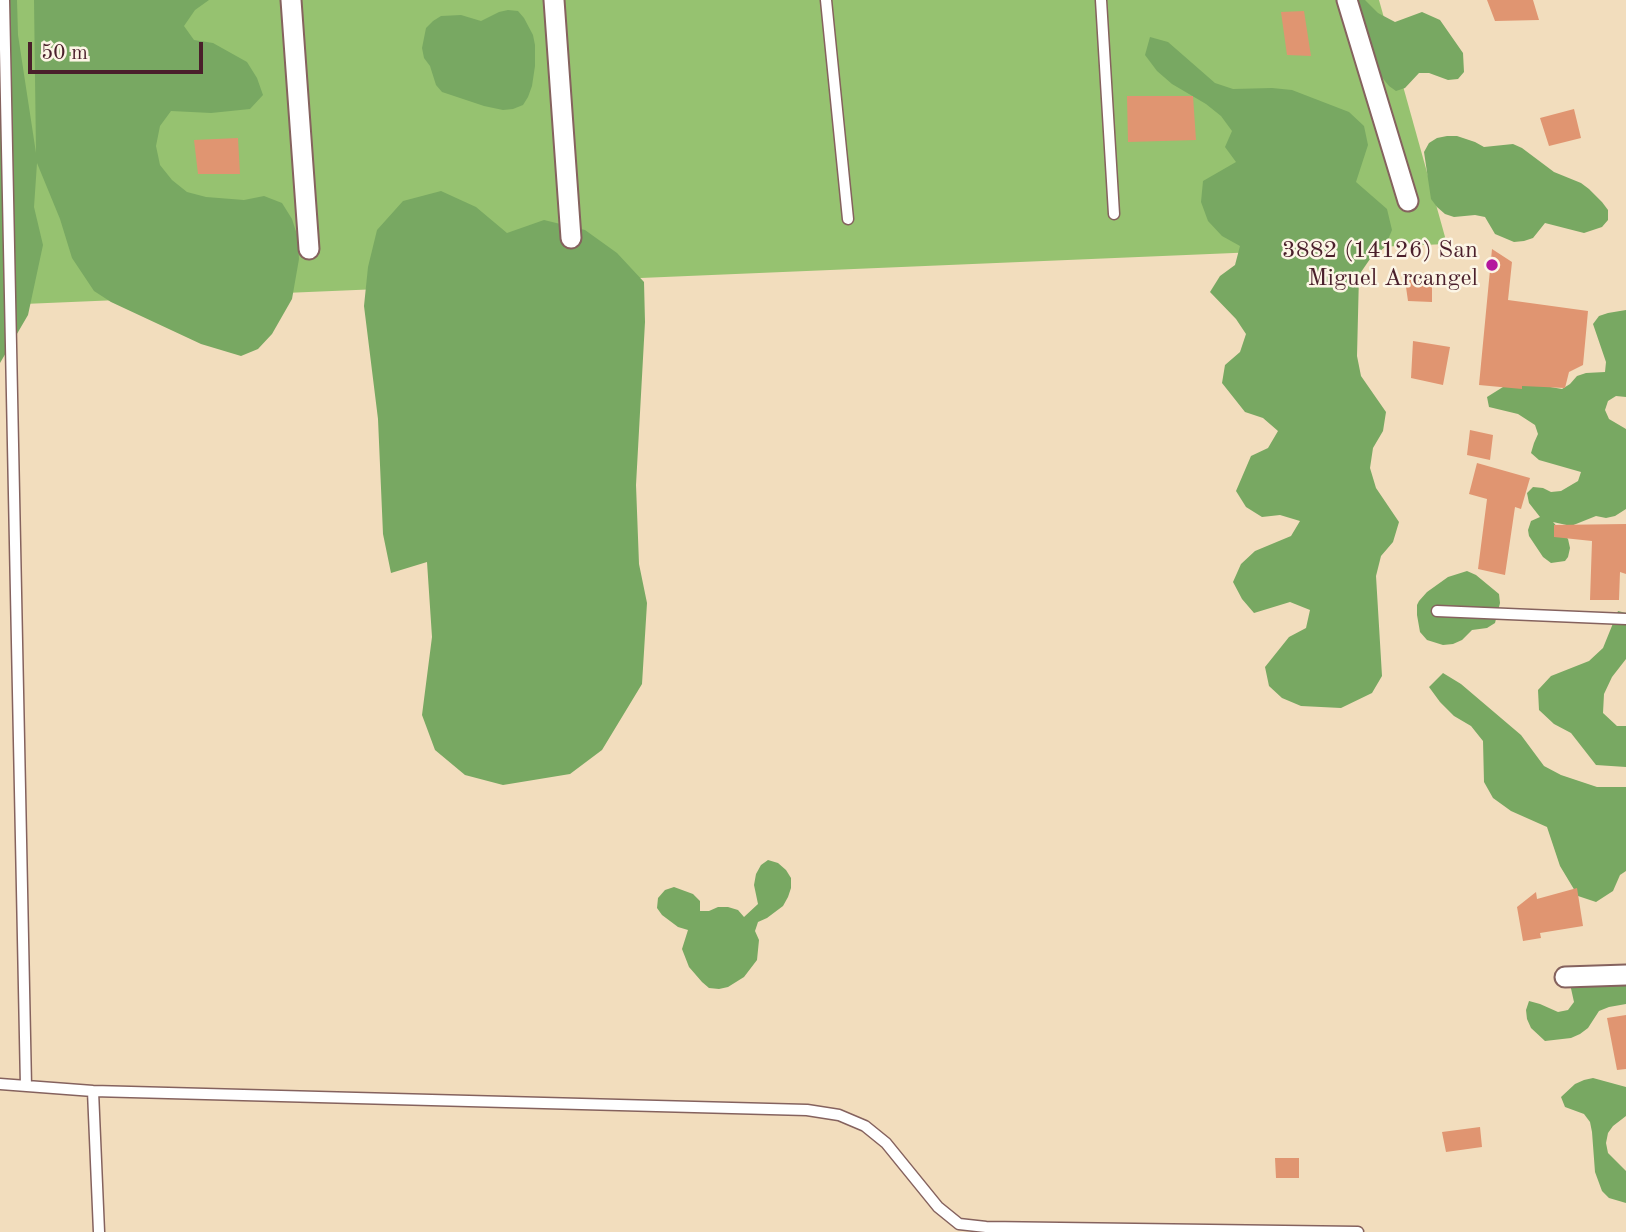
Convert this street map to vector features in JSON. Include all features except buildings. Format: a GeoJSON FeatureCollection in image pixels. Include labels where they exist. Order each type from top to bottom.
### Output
{"type":"FeatureCollection","features":[{"type":"Feature","properties":{"kind":"street"},"geometry":{"type":"LineString","coordinates":[[291,0],[309,249]]}},
{"type":"Feature","properties":{"kind":"street"},"geometry":{"type":"LineString","coordinates":[[554,0],[571,238]]}},
{"type":"Feature","properties":{"kind":"street"},"geometry":{"type":"LineString","coordinates":[[1347,0],[1408,201]]}},
{"type":"Feature","properties":{"kind":"street"},"geometry":{"type":"LineString","coordinates":[[1565,977],[1626,975]]}},
{"type":"Feature","properties":{"kind":"lane"},"geometry":{"type":"LineString","coordinates":[[4,0],[26,1086]]}},
{"type":"Feature","properties":{"kind":"lane"},"geometry":{"type":"LineString","coordinates":[[826,0],[848,219]]}},
{"type":"Feature","properties":{"kind":"lane"},"geometry":{"type":"LineString","coordinates":[[1101,0],[1114,214]]}},
{"type":"Feature","properties":{"kind":"lane"},"geometry":{"type":"LineString","coordinates":[[1437,611],[1626,619]]}},
{"type":"Feature","properties":{"kind":"lane"},"geometry":{"type":"LineString","coordinates":[[0,1084],[93,1091],[807,1110],[839,1115],[865,1126],[886,1143],[938,1207],[959,1224],[986,1227],[1358,1232]]}},
{"type":"Feature","properties":{"kind":"lane"},"geometry":{"type":"LineString","coordinates":[[93,1091],[99,1232]]}},
{"type":"Feature","properties":{"kind":"green space"},"geometry":{"type":"Polygon","coordinates":[[[0,0],[1379,0],[1447,244],[0,305],[0,0]]]}},
{"type":"Feature","properties":{"kind":"green space"},"geometry":{"type":"Polygon","coordinates":[[[0,0],[17,0],[18,35],[36,153],[34,0],[209,0],[195,10],[184,26],[194,40],[213,43],[247,62],[263,95],[250,109],[211,113],[171,111],[160,126],[156,146],[160,165],[172,180],[187,192],[206,197],[244,200],[264,196],[282,203],[292,219],[298,238],[299,259],[292,299],[272,334],[258,349],[241,356],[201,344],[111,302],[94,291],[72,258],[60,219],[37,163],[34,207],[43,245],[28,315],[0,363],[0,0]]]}},
{"type":"Feature","properties":{"kind":"green space"},"geometry":{"type":"Polygon","coordinates":[[[1351,0],[1365,0],[1378,13],[1395,22],[1422,12],[1440,20],[1463,53],[1464,72],[1458,79],[1448,80],[1429,73],[1419,73],[1405,88],[1396,91],[1376,70],[1351,0]]]}},
{"type":"Feature","properties":{"kind":"green space"},"geometry":{"type":"Polygon","coordinates":[[[508,10],[518,11],[524,18],[535,45],[532,86],[523,105],[503,110],[442,92],[424,58],[422,48],[426,28],[441,16],[461,15],[481,21],[508,10]]]}},
{"type":"Feature","properties":{"kind":"green space"},"geometry":{"type":"Polygon","coordinates":[[[1150,37],[1168,42],[1215,83],[1233,89],[1292,90],[1349,112],[1364,126],[1368,145],[1356,182],[1387,209],[1392,230],[1385,247],[1370,259],[1359,275],[1357,356],[1361,376],[1386,412],[1383,431],[1373,448],[1370,468],[1376,488],[1399,522],[1393,542],[1381,556],[1376,576],[1382,676],[1372,693],[1341,708],[1301,706],[1282,698],[1269,686],[1265,667],[1289,637],[1306,628],[1310,610],[1290,602],[1254,613],[1233,582],[1241,564],[1255,551],[1291,536],[1300,521],[1280,515],[1262,517],[1246,507],[1236,491],[1251,456],[1268,448],[1278,431],[1263,418],[1245,412],[1222,383],[1225,365],[1240,352],[1246,334],[1236,319],[1210,292],[1220,276],[1235,265],[1240,246],[1222,236],[1208,221],[1201,202],[1203,181],[1236,162],[1225,147],[1232,131],[1221,116],[1206,104],[1172,84],[1157,71],[1145,55],[1150,37]]]}},
{"type":"Feature","properties":{"kind":"green space"},"geometry":{"type":"Polygon","coordinates":[[[1447,136],[1457,136],[1484,147],[1513,144],[1522,148],[1554,172],[1589,189],[1608,210],[1608,220],[1602,227],[1584,233],[1545,223],[1533,238],[1514,242],[1495,234],[1485,217],[1454,217],[1445,214],[1431,199],[1424,152],[1429,143],[1447,136]]]}},
{"type":"Feature","properties":{"kind":"green space"},"geometry":{"type":"Polygon","coordinates":[[[441,191],[476,207],[507,233],[544,220],[585,230],[617,253],[644,282],[645,322],[636,485],[639,564],[647,603],[642,684],[602,750],[570,774],[503,785],[465,775],[435,750],[422,715],[432,637],[427,562],[391,573],[383,534],[378,419],[364,306],[368,267],[377,230],[403,201],[441,191]]]}},
{"type":"Feature","properties":{"kind":"green space"},"geometry":{"type":"Polygon","coordinates":[[[1626,310],[1626,397],[1616,396],[1608,401],[1605,410],[1609,419],[1626,429],[1626,509],[1615,516],[1596,516],[1571,526],[1553,522],[1568,539],[1570,548],[1565,561],[1551,563],[1543,557],[1529,536],[1531,521],[1540,517],[1529,503],[1527,493],[1533,487],[1551,492],[1561,491],[1578,481],[1581,472],[1539,460],[1531,453],[1538,434],[1535,425],[1518,414],[1489,407],[1487,397],[1503,387],[1533,384],[1562,389],[1577,376],[1605,372],[1606,362],[1593,324],[1599,316],[1626,310]]]}},
{"type":"Feature","properties":{"kind":"green space"},"geometry":{"type":"Polygon","coordinates":[[[1467,571],[1499,594],[1500,603],[1495,623],[1487,628],[1472,630],[1462,640],[1453,644],[1443,645],[1427,640],[1420,632],[1417,615],[1419,601],[1448,577],[1467,571]]]}},
{"type":"Feature","properties":{"kind":"green space"},"geometry":{"type":"Polygon","coordinates":[[[1618,611],[1626,613],[1626,659],[1612,677],[1604,694],[1603,713],[1617,726],[1626,726],[1626,767],[1596,765],[1571,733],[1554,724],[1539,710],[1538,690],[1551,676],[1589,661],[1603,648],[1618,611]]]}},
{"type":"Feature","properties":{"kind":"green space"},"geometry":{"type":"Polygon","coordinates":[[[1443,673],[1461,684],[1521,735],[1544,766],[1561,775],[1597,787],[1626,787],[1626,871],[1620,875],[1613,891],[1596,902],[1578,896],[1560,866],[1547,827],[1511,811],[1493,798],[1484,782],[1483,741],[1471,726],[1454,716],[1440,702],[1429,687],[1443,673]]]}},
{"type":"Feature","properties":{"kind":"green space"},"geometry":{"type":"Polygon","coordinates":[[[768,860],[778,863],[791,878],[788,897],[783,906],[758,922],[755,931],[759,940],[757,960],[744,977],[728,987],[709,988],[689,967],[682,949],[688,930],[678,927],[662,915],[657,908],[658,898],[665,890],[674,887],[693,894],[700,901],[700,911],[728,907],[738,910],[744,917],[758,904],[754,885],[756,874],[768,860]]]}},
{"type":"Feature","properties":{"kind":"green space"},"geometry":{"type":"Polygon","coordinates":[[[1619,980],[1626,985],[1626,1004],[1599,1011],[1588,1028],[1580,1034],[1571,1038],[1545,1041],[1531,1028],[1526,1010],[1529,1001],[1558,1012],[1568,1010],[1574,1002],[1570,984],[1619,980]]]}},
{"type":"Feature","properties":{"kind":"green space"},"geometry":{"type":"Polygon","coordinates":[[[1593,1078],[1626,1087],[1626,1116],[1613,1126],[1606,1143],[1608,1153],[1626,1171],[1626,1203],[1609,1198],[1602,1191],[1595,1172],[1590,1122],[1584,1114],[1565,1107],[1561,1097],[1575,1084],[1593,1078]]]}},
{"type":"Feature","properties":{"kind":"place","name":"3882 (14126) San Miguel Arcangel"},"geometry":{"type":"Point","coordinates":[1492,265]}}]}
